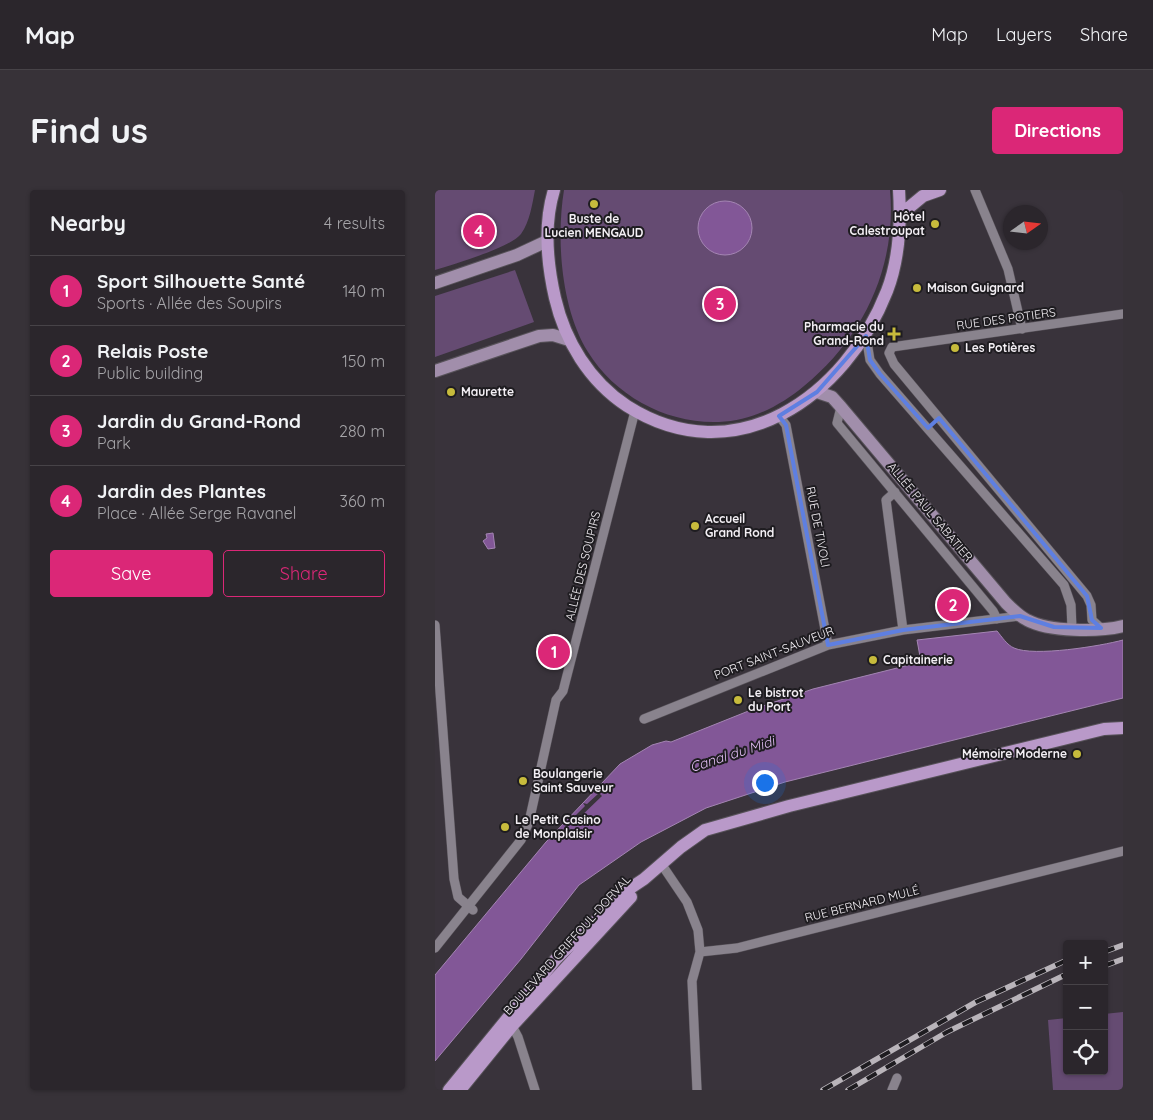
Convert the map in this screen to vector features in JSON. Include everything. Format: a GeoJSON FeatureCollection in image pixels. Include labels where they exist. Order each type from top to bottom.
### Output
{"type":"FeatureCollection","features":[{"type":"Feature","properties":{"kind":"main road"},"geometry":{"type":"LineString","coordinates":[[554,190],[547,241],[551,280],[558,311],[569,340],[591,375],[619,401],[635,411],[663,423],[711,432],[734,430],[779,416],[817,392],[866,336],[888,290],[897,255],[900,215],[899,190]]}},
{"type":"Feature","properties":{"kind":"main road"},"geometry":{"type":"LineString","coordinates":[[900,215],[923,196],[940,190]]}},
{"type":"Feature","properties":{"kind":"main road"},"geometry":{"type":"LineString","coordinates":[[435,283],[517,255],[547,241]]}},
{"type":"Feature","properties":{"kind":"main road"},"geometry":{"type":"LineString","coordinates":[[435,371],[539,336],[553,335],[569,340]]}},
{"type":"Feature","properties":{"kind":"main road","name":"ALLÉE PAUL SABATIER"},"geometry":{"type":"LineString","coordinates":[[817,392],[832,397],[1006,603],[1020,616]]}},
{"type":"Feature","properties":{"kind":"main road","name":"PORT SAINT-SAUVEUR"},"geometry":{"type":"LineString","coordinates":[[1020,616],[1040,625],[1071,629],[1123,626]]}},
{"type":"Feature","properties":{"kind":"main road"},"geometry":{"type":"LineString","coordinates":[[1105,730],[1123,722]]}},
{"type":"Feature","properties":{"kind":"main road"},"geometry":{"type":"LineString","coordinates":[[662,864],[694,837],[718,825],[1105,730],[1123,728]]}},
{"type":"Feature","properties":{"kind":"main road","name":"BOULEVARD GRIFFOUL-DORVAL"},"geometry":{"type":"LineString","coordinates":[[459,1090],[556,959],[606,908],[662,864]]}},
{"type":"Feature","properties":{"kind":"main road","name":"BOULEVARD GRIFFOUL-DORVAL"},"geometry":{"type":"LineString","coordinates":[[449,1090],[510,1022]]}},
{"type":"Feature","properties":{"kind":"street"},"geometry":{"type":"LineString","coordinates":[[975,190],[1008,269],[1022,329]]}},
{"type":"Feature","properties":{"kind":"street","name":"RUE DES POTIERS"},"geometry":{"type":"LineString","coordinates":[[939,418],[894,364],[889,353],[892,347],[1123,314]]}},
{"type":"Feature","properties":{"kind":"street"},"geometry":{"type":"LineString","coordinates":[[866,336],[870,360],[1064,585],[1071,605],[1071,629]]}},
{"type":"Feature","properties":{"kind":"street","name":"ALLÉE PAUL SABATIER"},"geometry":{"type":"LineString","coordinates":[[841,407],[837,423],[993,611],[997,619]]}},
{"type":"Feature","properties":{"kind":"street","name":"ALLÉE DES SOUPIRS"},"geometry":{"type":"LineString","coordinates":[[435,948],[472,908],[521,840],[529,822],[555,700],[563,691],[635,411]]}},
{"type":"Feature","properties":{"kind":"street","name":"RUE DE TIVOLI"},"geometry":{"type":"LineString","coordinates":[[779,416],[787,425],[828,645]]}},
{"type":"Feature","properties":{"kind":"street"},"geometry":{"type":"LineString","coordinates":[[927,428],[939,418],[1087,596],[1091,604],[1092,620],[1101,628]]}},
{"type":"Feature","properties":{"kind":"street"},"geometry":{"type":"LineString","coordinates":[[895,492],[886,500],[903,630]]}},
{"type":"Feature","properties":{"kind":"street","name":"PORT SAINT-SAUVEUR"},"geometry":{"type":"LineString","coordinates":[[645,719],[828,645],[903,630],[1020,616]]}},
{"type":"Feature","properties":{"kind":"street"},"geometry":{"type":"LineString","coordinates":[[435,625],[454,879],[458,897],[472,908]]}},
{"type":"Feature","properties":{"kind":"street","name":"RUE BERNARD MULÉ"},"geometry":{"type":"LineString","coordinates":[[701,952],[737,948],[1123,851]]}},
{"type":"Feature","properties":{"kind":"street"},"geometry":{"type":"LineString","coordinates":[[662,864],[691,910],[698,930],[701,952],[692,981],[697,1090]]}},
{"type":"Feature","properties":{"kind":"street"},"geometry":{"type":"LineString","coordinates":[[510,1022],[518,1036],[535,1090]]}},
{"type":"Feature","properties":{"kind":"street"},"geometry":{"type":"LineString","coordinates":[[892,1090],[897,1078]]}},
{"type":"Feature","properties":{"kind":"highlighted area"},"geometry":{"type":"Polygon","coordinates":[[[866,336],[870,360],[880,374],[928,428],[939,418],[1087,596],[1092,620],[1101,628],[1054,627],[1020,616],[903,630],[828,645],[786,425],[779,416],[817,392],[866,336]]]}},
{"type":"Feature","properties":{"kind":"shaded area"},"geometry":{"type":"Polygon","coordinates":[[[435,190],[535,190],[527,224],[521,234],[515,239],[506,245],[481,255],[435,270],[435,190]]]}},
{"type":"Feature","properties":{"kind":"shaded area"},"geometry":{"type":"Polygon","coordinates":[[[564,190],[890,190],[891,219],[888,246],[872,299],[859,323],[825,367],[804,386],[775,406],[742,419],[719,422],[680,418],[644,404],[613,382],[599,368],[579,335],[566,295],[563,273],[561,230],[564,190]]]}},
{"type":"Feature","properties":{"kind":"shaded area"},"geometry":{"type":"Polygon","coordinates":[[[515,270],[534,322],[435,357],[435,296],[515,270]]]}},
{"type":"Feature","properties":{"kind":"shaded area"},"geometry":{"type":"Polygon","coordinates":[[[1123,1012],[1123,1090],[1053,1090],[1048,1020],[1063,1018],[1063,1075],[1108,1075],[1108,1014],[1123,1012]]]}},
{"type":"Feature","properties":{"kind":"water"},"geometry":{"type":"Polygon","coordinates":[[[725,201],[735,203],[744,209],[750,218],[752,228],[750,238],[744,247],[735,253],[725,255],[715,253],[706,247],[700,238],[698,228],[700,218],[706,209],[715,203],[725,201]]]}},
{"type":"Feature","properties":{"kind":"water"},"geometry":{"type":"Polygon","coordinates":[[[493,533],[495,548],[488,549],[483,541],[487,538],[486,534],[493,533]]]}},
{"type":"Feature","properties":{"kind":"water","name":"Canal du Midi"},"geometry":{"type":"Polygon","coordinates":[[[997,631],[1014,648],[1036,651],[1068,650],[1123,640],[1123,698],[785,782],[706,808],[641,842],[579,885],[521,959],[435,1061],[435,975],[546,842],[620,764],[652,745],[666,741],[671,742],[751,710],[813,689],[921,662],[917,640],[997,631]]]}},
{"type":"Feature","properties":{"kind":"pier"},"geometry":{"type":"Polygon","coordinates":[[[599,793],[602,796],[577,820],[574,817],[585,806],[583,803],[587,804],[599,793]]]}},
{"type":"Feature","properties":{"kind":"railway"},"geometry":{"type":"LineString","coordinates":[[1108,951],[1123,945]]}},
{"type":"Feature","properties":{"kind":"railway"},"geometry":{"type":"LineString","coordinates":[[1108,965],[1123,959]]}},
{"type":"Feature","properties":{"kind":"railway"},"geometry":{"type":"LineString","coordinates":[[823,1090],[976,1002],[1063,962]]}},
{"type":"Feature","properties":{"kind":"railway"},"geometry":{"type":"LineString","coordinates":[[848,1090],[947,1032],[1063,976]]}},
{"type":"Feature","properties":{"kind":"place","name":"Buste de Lucien MENGAUD"},"geometry":{"type":"Point","coordinates":[594,204]}},
{"type":"Feature","properties":{"kind":"place","name":"Hôtel Calestroupat"},"geometry":{"type":"Point","coordinates":[935,224]}},
{"type":"Feature","properties":{"kind":"place","name":"Jardin des Plantes"},"geometry":{"type":"Point","coordinates":[479,231]}},
{"type":"Feature","properties":{"kind":"place","name":"Maison Guignard"},"geometry":{"type":"Point","coordinates":[917,288]}},
{"type":"Feature","properties":{"kind":"place","name":"Jardin du Grand-Rond"},"geometry":{"type":"Point","coordinates":[720,304]}},
{"type":"Feature","properties":{"kind":"place","name":"Pharmacie du Grand-Rond"},"geometry":{"type":"Point","coordinates":[894,334]}},
{"type":"Feature","properties":{"kind":"place","name":"Les Potières"},"geometry":{"type":"Point","coordinates":[955,348]}},
{"type":"Feature","properties":{"kind":"place","name":"Maurette"},"geometry":{"type":"Point","coordinates":[451,392]}},
{"type":"Feature","properties":{"kind":"place","name":"Accueil Grand Rond"},"geometry":{"type":"Point","coordinates":[695,526]}},
{"type":"Feature","properties":{"kind":"place","name":"Relais Poste"},"geometry":{"type":"Point","coordinates":[953,605]}},
{"type":"Feature","properties":{"kind":"place","name":"Sport Silhouette Santé"},"geometry":{"type":"Point","coordinates":[554,652]}},
{"type":"Feature","properties":{"kind":"place","name":"Capitainerie"},"geometry":{"type":"Point","coordinates":[873,660]}},
{"type":"Feature","properties":{"kind":"place","name":"Le bistrot du Port"},"geometry":{"type":"Point","coordinates":[738,700]}},
{"type":"Feature","properties":{"kind":"place","name":"Mémoire Moderne"},"geometry":{"type":"Point","coordinates":[1077,754]}},
{"type":"Feature","properties":{"kind":"place","name":"Boulangerie Saint Sauveur"},"geometry":{"type":"Point","coordinates":[523,781]}},
{"type":"Feature","properties":{"kind":"place","name":"Le Petit Casino de Monplaisir"},"geometry":{"type":"Point","coordinates":[505,827]}}]}
